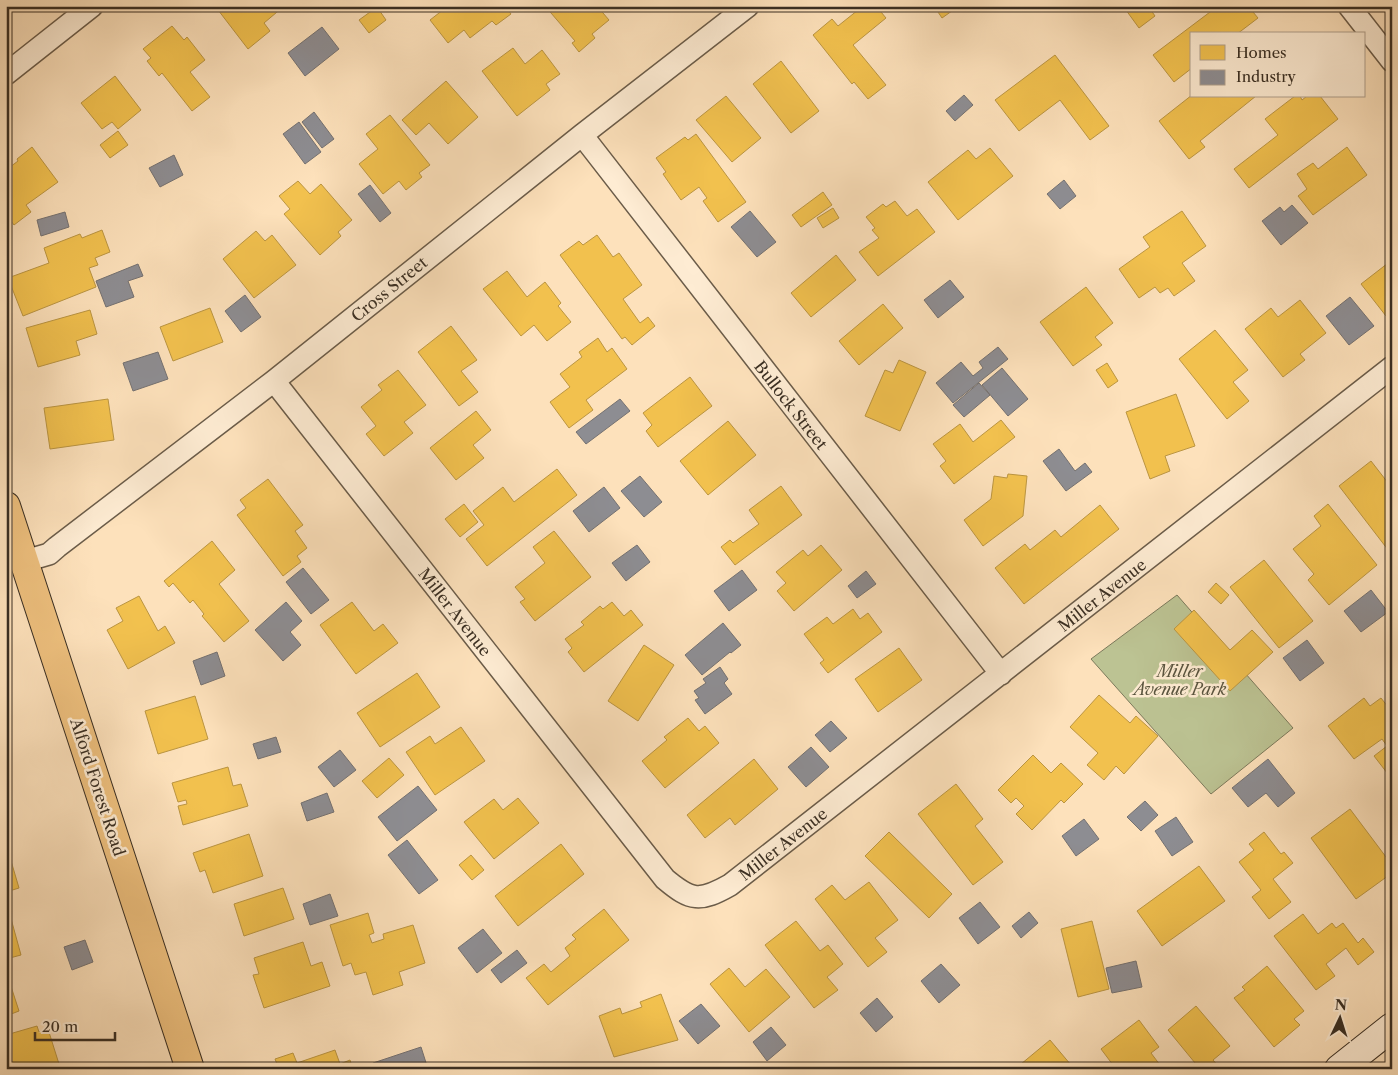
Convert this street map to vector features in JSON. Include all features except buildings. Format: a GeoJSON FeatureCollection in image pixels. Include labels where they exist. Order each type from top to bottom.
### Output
{"type":"FeatureCollection","features":[{"type":"Feature","properties":{"kind":"main road","name":"Alford Forest Road"},"geometry":{"type":"LineString","coordinates":[[6,506],[190,1069]]}},
{"type":"Feature","properties":{"kind":"street"},"geometry":{"type":"LineString","coordinates":[[6,74],[92,6]]}},
{"type":"Feature","properties":{"kind":"street","name":"Cross Street"},"geometry":{"type":"LineString","coordinates":[[25,561],[49,554],[274,381],[582,135],[748,6]]}},
{"type":"Feature","properties":{"kind":"street"},"geometry":{"type":"LineString","coordinates":[[1349,6],[1392,61]]}},
{"type":"Feature","properties":{"kind":"street","name":"Bullock Street"},"geometry":{"type":"LineString","coordinates":[[582,135],[1001,674]]}},
{"type":"Feature","properties":{"kind":"street","name":"Miller Avenue"},"geometry":{"type":"LineString","coordinates":[[274,381],[665,879],[681,893],[698,897],[716,893],[730,885],[1392,368]]}},
{"type":"Feature","properties":{"kind":"street"},"geometry":{"type":"LineString","coordinates":[[1338,1069],[1392,1027]]}},
{"type":"Feature","properties":{"kind":"green space","name":"Miller Avenue Park"},"geometry":{"type":"Polygon","coordinates":[[[1177,595],[1293,728],[1211,794],[1091,659],[1177,595]]]}}]}
